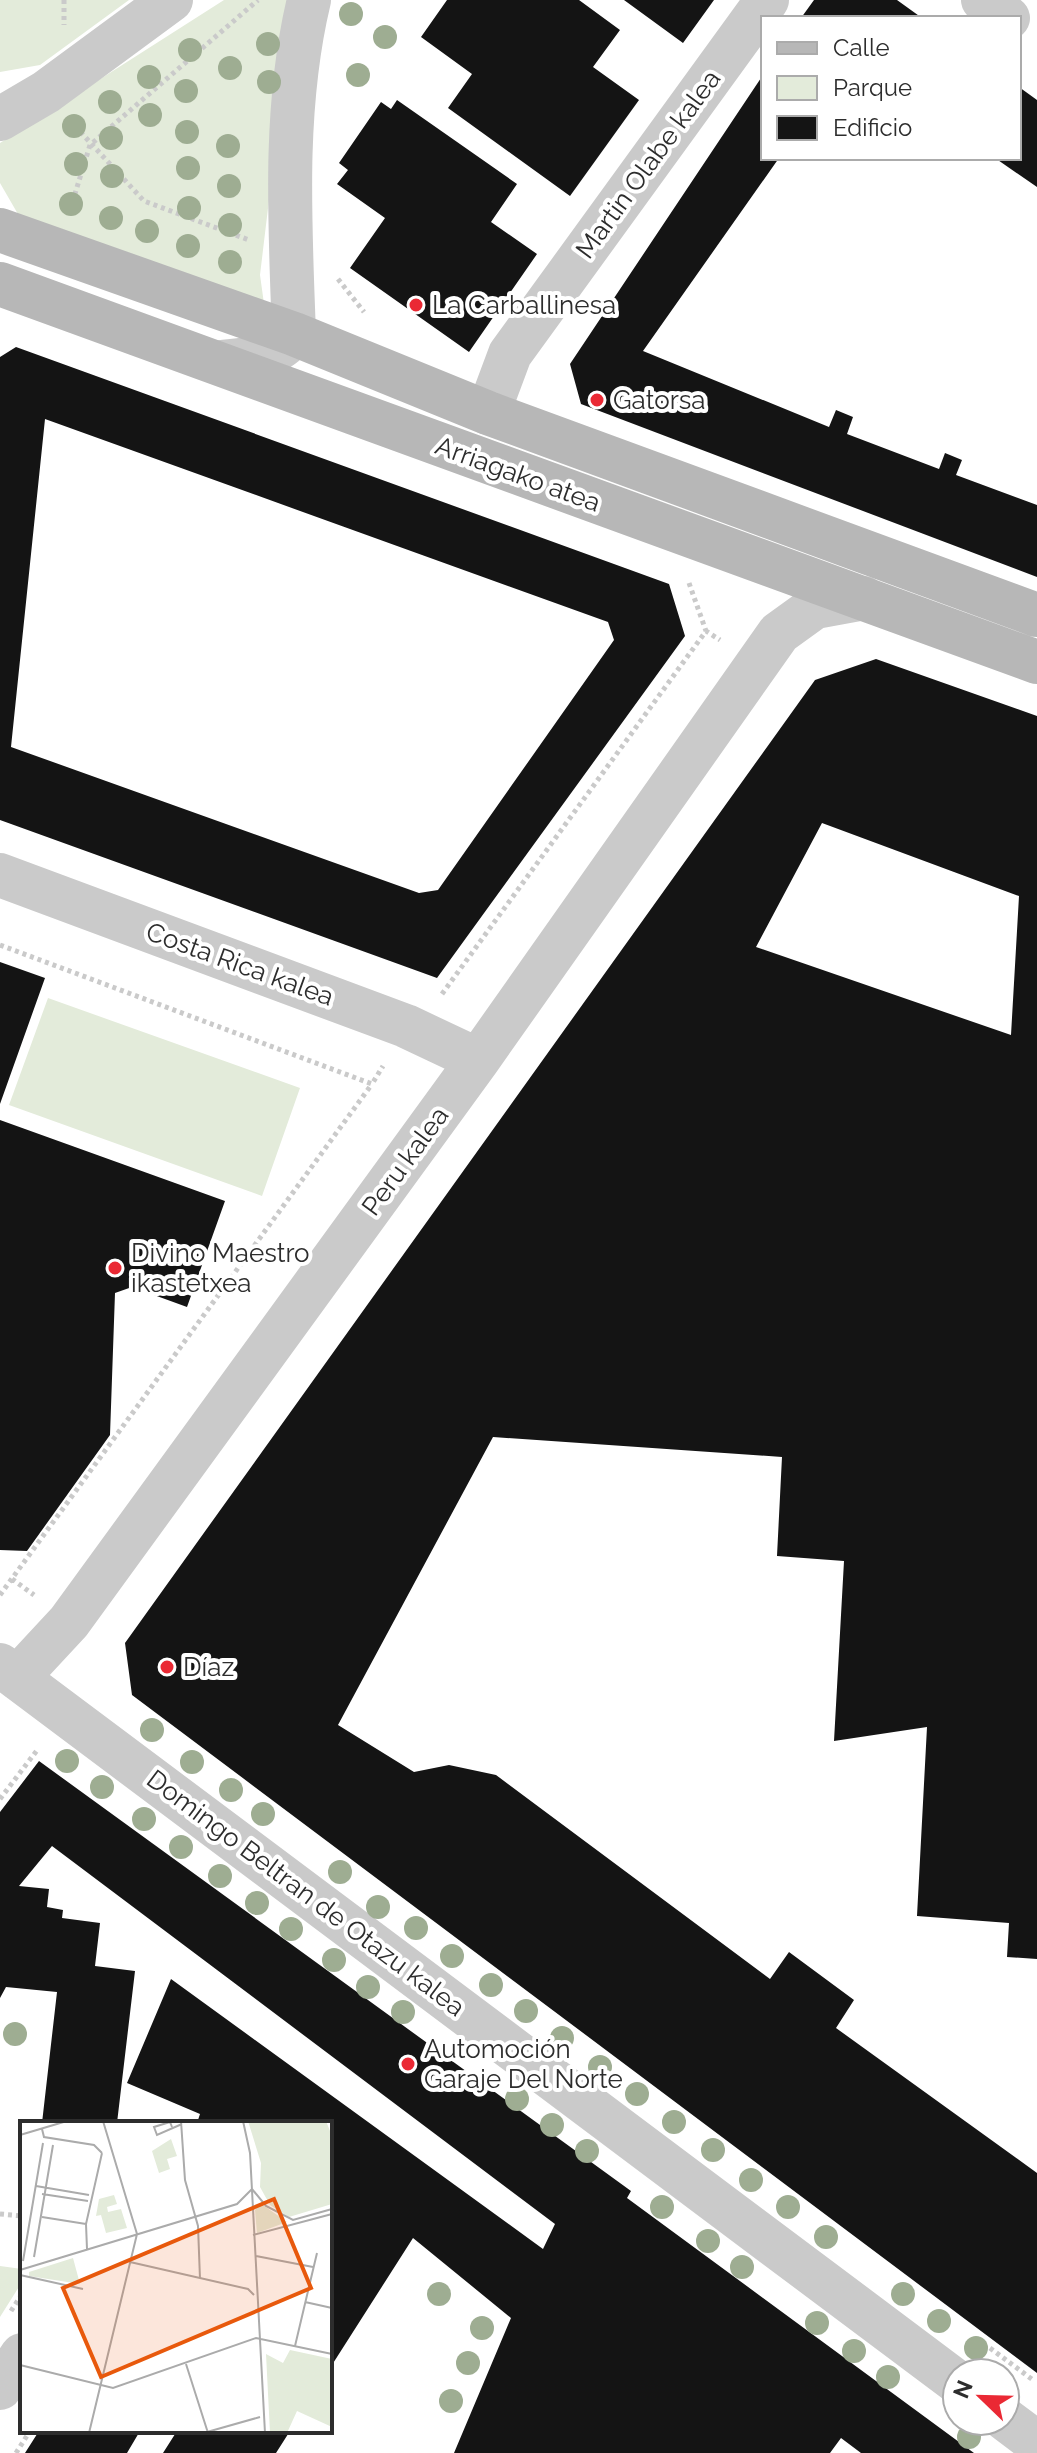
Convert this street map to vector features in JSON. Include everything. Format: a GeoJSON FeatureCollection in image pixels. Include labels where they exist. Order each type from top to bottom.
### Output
{"type":"FeatureCollection","features":[{"type":"Feature","properties":{"kind":"main road","name":"Arriagako atea"},"geometry":{"type":"LineString","coordinates":[[5,224],[294,334],[488,413],[1037,615]]}},
{"type":"Feature","properties":{"kind":"main road","name":"Arriagako atea"},"geometry":{"type":"LineString","coordinates":[[0,284],[221,362],[450,450],[1037,662]]}},
{"type":"Feature","properties":{"kind":"street"},"geometry":{"type":"LineString","coordinates":[[0,119],[46,92],[171,0]]}},
{"type":"Feature","properties":{"kind":"street"},"geometry":{"type":"LineString","coordinates":[[221,362],[263,357],[285,347],[294,334],[290,235],[293,104],[309,0]]}},
{"type":"Feature","properties":{"kind":"street","name":"Martin Olabe kalea"},"geometry":{"type":"LineString","coordinates":[[488,413],[510,354],[767,0]]}},
{"type":"Feature","properties":{"kind":"street"},"geometry":{"type":"LineString","coordinates":[[983,0],[1005,16]]}},
{"type":"Feature","properties":{"kind":"street"},"geometry":{"type":"LineString","coordinates":[[738,505],[757,524],[772,565],[780,603],[768,650]]}},
{"type":"Feature","properties":{"kind":"street","name":"Peru kalea"},"geometry":{"type":"LineString","coordinates":[[9,1672],[69,1622],[478,1060],[768,650],[815,607],[864,598]]}},
{"type":"Feature","properties":{"kind":"street","name":"Costa Rica kalea"},"geometry":{"type":"LineString","coordinates":[[0,875],[406,1026],[478,1060]]}},
{"type":"Feature","properties":{"kind":"street","name":"Domingo Beltran de Otazu kalea"},"geometry":{"type":"LineString","coordinates":[[9,1672],[941,2370]]}},
{"type":"Feature","properties":{"kind":"street"},"geometry":{"type":"LineString","coordinates":[[0,2388],[20,2358]]}},
{"type":"Feature","properties":{"kind":"path"},"geometry":{"type":"LineString","coordinates":[[64,0],[64,30]]}},
{"type":"Feature","properties":{"kind":"path"},"geometry":{"type":"LineString","coordinates":[[90,145],[258,0]]}},
{"type":"Feature","properties":{"kind":"path"},"geometry":{"type":"LineString","coordinates":[[0,1595],[372,1084],[423,991],[441,995],[706,631],[768,650]]}},
{"type":"Feature","properties":{"kind":"path"},"geometry":{"type":"LineString","coordinates":[[0,945],[372,1084]]}},
{"type":"Feature","properties":{"kind":"path"},"geometry":{"type":"LineString","coordinates":[[0,1799],[67,1713]]}},
{"type":"Feature","properties":{"kind":"path"},"geometry":{"type":"LineString","coordinates":[[0,2214],[20,2216]]}},
{"type":"Feature","properties":{"kind":"path"},"geometry":{"type":"LineString","coordinates":[[16,2453],[29,2433]]}},
{"type":"Feature","properties":{"kind":"green space"},"geometry":{"type":"Polygon","coordinates":[[[0,0],[129,0],[40,65],[0,72],[0,0]]]}},
{"type":"Feature","properties":{"kind":"green space"},"geometry":{"type":"Polygon","coordinates":[[[224,0],[293,0],[260,275],[265,311],[26,228],[0,183],[0,143],[224,0]]]}},
{"type":"Feature","properties":{"kind":"green space"},"geometry":{"type":"Polygon","coordinates":[[[48,998],[300,1088],[262,1196],[9,1105],[48,998]]]}},
{"type":"Feature","properties":{"kind":"green space"},"geometry":{"type":"Polygon","coordinates":[[[0,2266],[20,2269],[20,2285],[0,2317],[0,2266]]]}},
{"type":"Feature","properties":{"kind":"building"},"geometry":{"type":"Polygon","coordinates":[[[447,0],[579,0],[620,30],[593,67],[639,100],[570,196],[448,108],[472,74],[421,37],[447,0]]]}},
{"type":"Feature","properties":{"kind":"building"},"geometry":{"type":"Polygon","coordinates":[[[624,0],[714,0],[683,43],[624,0]]]}},
{"type":"Feature","properties":{"kind":"building"},"geometry":{"type":"Polygon","coordinates":[[[814,0],[897,0],[919,16],[802,16],[814,0]]]}},
{"type":"Feature","properties":{"kind":"building"},"geometry":{"type":"Polygon","coordinates":[[[761,78],[761,160],[778,160],[643,351],[829,427],[836,410],[853,417],[847,434],[939,469],[945,453],[962,460],[956,475],[1037,505],[1037,577],[581,404],[570,364],[761,78]]]}},
{"type":"Feature","properties":{"kind":"building"},"geometry":{"type":"Polygon","coordinates":[[[1021,88],[1037,100],[1037,187],[998,160],[1021,160],[1021,88]]]}},
{"type":"Feature","properties":{"kind":"building"},"geometry":{"type":"Polygon","coordinates":[[[397,100],[517,184],[491,222],[537,254],[469,352],[350,268],[385,218],[337,184],[348,170],[339,163],[381,102],[391,109],[397,100]]]}},
{"type":"Feature","properties":{"kind":"building"},"geometry":{"type":"Polygon","coordinates":[[[16,347],[669,584],[685,636],[437,978],[0,820],[0,357],[16,347]],[[45,419],[11,747],[419,893],[438,890],[614,640],[608,622],[45,419]]]}},
{"type":"Feature","properties":{"kind":"building"},"geometry":{"type":"Polygon","coordinates":[[[876,659],[1037,716],[1037,1959],[1007,1957],[1009,1923],[917,1916],[927,1727],[834,1741],[844,1561],[777,1556],[782,1457],[493,1437],[338,1725],[414,1772],[449,1765],[496,1775],[770,1979],[789,1952],[854,2000],[836,2028],[1037,2173],[1037,2373],[1021,2361],[1021,2357],[1016,2357],[132,1695],[125,1643],[815,680],[876,659]],[[822,823],[756,947],[1011,1035],[1019,896],[822,823]]]}},
{"type":"Feature","properties":{"kind":"building"},"geometry":{"type":"Polygon","coordinates":[[[0,962],[45,978],[0,1104],[0,962]]]}},
{"type":"Feature","properties":{"kind":"building"},"geometry":{"type":"Polygon","coordinates":[[[0,1120],[225,1201],[187,1307],[132,1287],[115,1293],[110,1435],[27,1551],[0,1550],[0,1120]]]}},
{"type":"Feature","properties":{"kind":"building"},"geometry":{"type":"Polygon","coordinates":[[[39,1761],[631,2191],[627,2198],[941,2429],[941,2437],[952,2437],[974,2453],[861,2453],[841,2438],[830,2453],[454,2453],[511,2318],[413,2238],[332,2365],[332,2121],[198,2121],[200,2114],[127,2083],[171,1979],[543,2249],[555,2224],[52,1846],[19,1886],[49,1889],[47,1907],[63,1910],[62,1918],[100,1923],[95,1966],[135,1971],[117,2121],[42,2121],[57,1992],[6,1987],[0,1998],[0,1812],[39,1761]]]}},
{"type":"Feature","properties":{"kind":"building"},"geometry":{"type":"Polygon","coordinates":[[[38,2433],[139,2433],[127,2453],[25,2453],[38,2433]]]}},
{"type":"Feature","properties":{"kind":"building"},"geometry":{"type":"Polygon","coordinates":[[[176,2433],[289,2433],[276,2453],[163,2453],[176,2433]]]}},
{"type":"Feature","properties":{"kind":"place","name":"La Carballinesa"},"geometry":{"type":"Point","coordinates":[416,305]}},
{"type":"Feature","properties":{"kind":"place","name":"Gatorsa"},"geometry":{"type":"Point","coordinates":[597,400]}},
{"type":"Feature","properties":{"kind":"place","name":"Divino Maestro ikastetxea"},"geometry":{"type":"Point","coordinates":[115,1268]}},
{"type":"Feature","properties":{"kind":"place","name":"Díaz"},"geometry":{"type":"Point","coordinates":[167,1667]}},
{"type":"Feature","properties":{"kind":"place","name":"Automoción Garaje Del Norte"},"geometry":{"type":"Point","coordinates":[408,2064]}}]}
